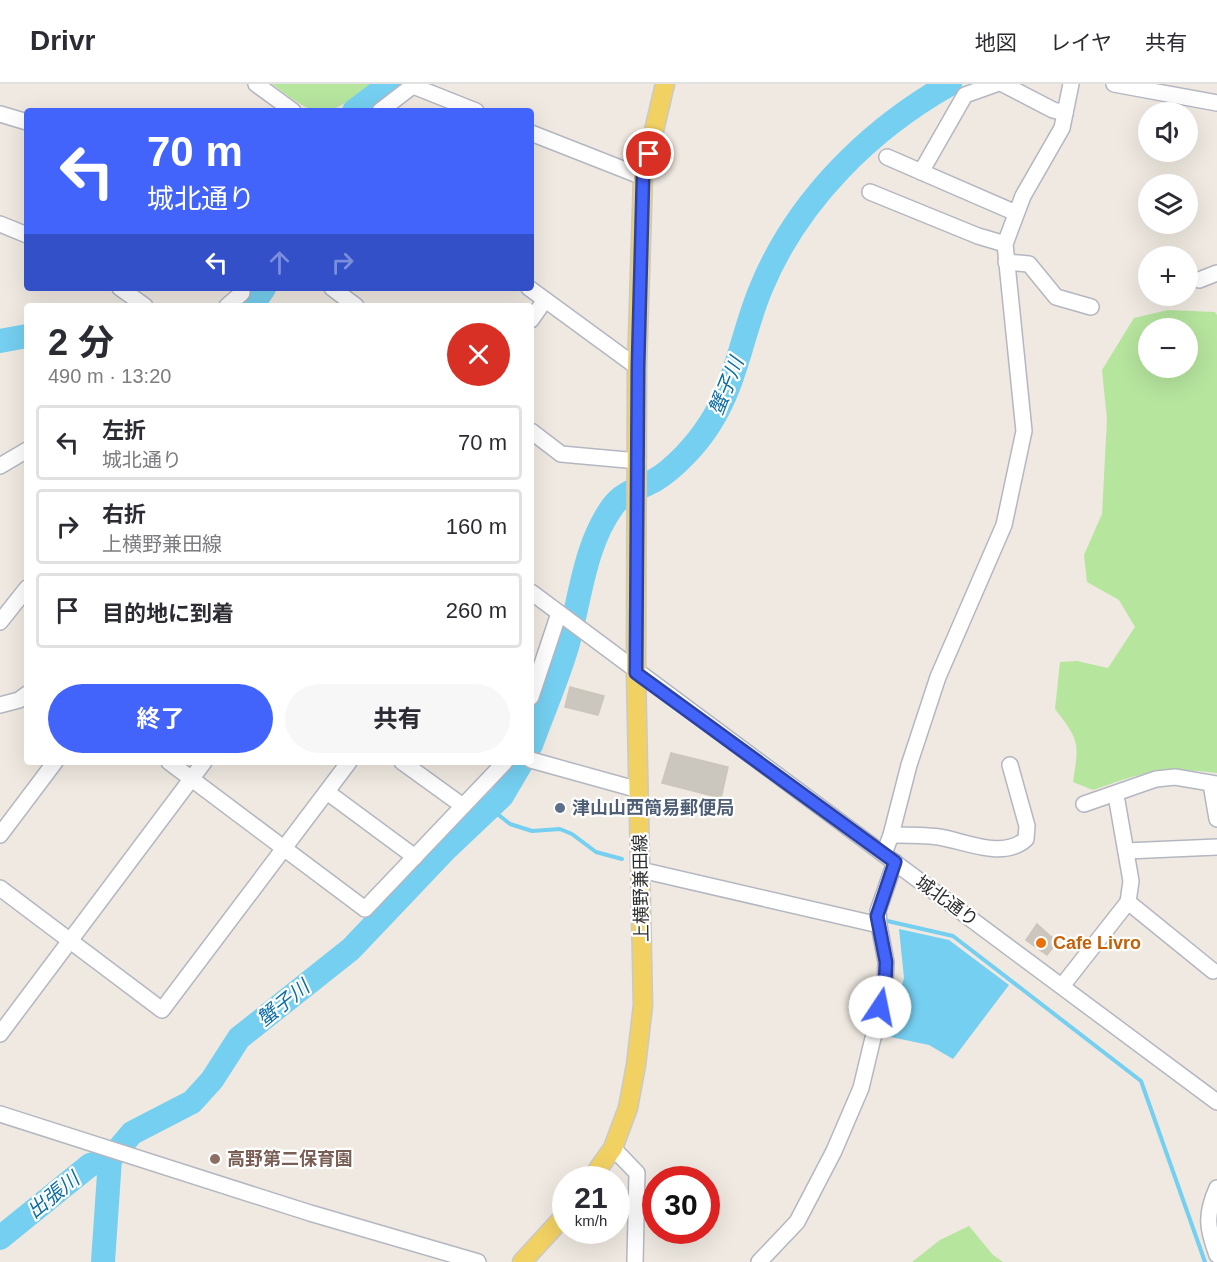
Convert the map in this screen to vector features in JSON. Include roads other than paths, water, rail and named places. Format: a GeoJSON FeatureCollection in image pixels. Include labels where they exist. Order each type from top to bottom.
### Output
{"type":"FeatureCollection","features":[{"type":"Feature","properties":{"kind":"main road","name":"上横野兼田線"},"geometry":{"type":"LineString","coordinates":[[600,1166],[613,1148],[630,1097],[643,1005],[636,673],[638,367],[643,177],[665,84]]}},
{"type":"Feature","properties":{"kind":"main road"},"geometry":{"type":"LineString","coordinates":[[522,1262],[552,1229]]}},
{"type":"Feature","properties":{"kind":"street"},"geometry":{"type":"LineString","coordinates":[[256,84],[289,108]]}},
{"type":"Feature","properties":{"kind":"street"},"geometry":{"type":"LineString","coordinates":[[921,172],[965,95],[996,84]]}},
{"type":"Feature","properties":{"kind":"street"},"geometry":{"type":"LineString","coordinates":[[1003,84],[1065,113]]}},
{"type":"Feature","properties":{"kind":"street"},"geometry":{"type":"LineString","coordinates":[[759,1262],[797,1222],[834,1151],[861,1088],[886,976],[878,911],[889,858],[891,835],[909,765],[938,677],[1004,525],[1024,431],[1005,244],[1016,213],[1062,128],[1071,84]]}},
{"type":"Feature","properties":{"kind":"street"},"geometry":{"type":"LineString","coordinates":[[1114,84],[1217,103]]}},
{"type":"Feature","properties":{"kind":"street"},"geometry":{"type":"LineString","coordinates":[[384,108],[414,85],[469,108]]}},
{"type":"Feature","properties":{"kind":"street"},"geometry":{"type":"LineString","coordinates":[[0,114],[24,121]]}},
{"type":"Feature","properties":{"kind":"street"},"geometry":{"type":"LineString","coordinates":[[534,134],[643,177]]}},
{"type":"Feature","properties":{"kind":"street"},"geometry":{"type":"LineString","coordinates":[[887,158],[1016,213]]}},
{"type":"Feature","properties":{"kind":"street"},"geometry":{"type":"LineString","coordinates":[[870,192],[978,237],[1005,244]]}},
{"type":"Feature","properties":{"kind":"street"},"geometry":{"type":"LineString","coordinates":[[0,224],[24,235]]}},
{"type":"Feature","properties":{"kind":"street"},"geometry":{"type":"LineString","coordinates":[[1006,262],[1029,264],[1056,297],[1092,308]]}},
{"type":"Feature","properties":{"kind":"street"},"geometry":{"type":"LineString","coordinates":[[1198,280],[1217,273]]}},
{"type":"Feature","properties":{"kind":"street"},"geometry":{"type":"LineString","coordinates":[[124,291],[141,303]]}},
{"type":"Feature","properties":{"kind":"street"},"geometry":{"type":"LineString","coordinates":[[230,303],[242,291]]}},
{"type":"Feature","properties":{"kind":"street"},"geometry":{"type":"LineString","coordinates":[[336,291],[352,303]]}},
{"type":"Feature","properties":{"kind":"street"},"geometry":{"type":"LineString","coordinates":[[533,291],[638,367]]}},
{"type":"Feature","properties":{"kind":"street"},"geometry":{"type":"LineString","coordinates":[[534,316],[545,300]]}},
{"type":"Feature","properties":{"kind":"street"},"geometry":{"type":"LineString","coordinates":[[534,434],[561,454],[637,469]]}},
{"type":"Feature","properties":{"kind":"street"},"geometry":{"type":"LineString","coordinates":[[0,466],[24,452]]}},
{"type":"Feature","properties":{"kind":"street"},"geometry":{"type":"LineString","coordinates":[[0,622],[24,592]]}},
{"type":"Feature","properties":{"kind":"street","name":"城北通り"},"geometry":{"type":"LineString","coordinates":[[534,594],[636,673],[1217,1102]]}},
{"type":"Feature","properties":{"kind":"street"},"geometry":{"type":"LineString","coordinates":[[534,690],[561,615]]}},
{"type":"Feature","properties":{"kind":"street"},"geometry":{"type":"LineString","coordinates":[[0,705],[19,700],[24,696]]}},
{"type":"Feature","properties":{"kind":"street"},"geometry":{"type":"LineString","coordinates":[[534,761],[639,790]]}},
{"type":"Feature","properties":{"kind":"street"},"geometry":{"type":"LineString","coordinates":[[0,835],[6,815],[52,765]]}},
{"type":"Feature","properties":{"kind":"street"},"geometry":{"type":"LineString","coordinates":[[173,765],[364,909],[502,765]]}},
{"type":"Feature","properties":{"kind":"street"},"geometry":{"type":"LineString","coordinates":[[0,1034],[202,765]]}},
{"type":"Feature","properties":{"kind":"street"},"geometry":{"type":"LineString","coordinates":[[0,888],[162,1010],[348,765]]}},
{"type":"Feature","properties":{"kind":"street"},"geometry":{"type":"LineString","coordinates":[[406,765],[463,806]]}},
{"type":"Feature","properties":{"kind":"street"},"geometry":{"type":"LineString","coordinates":[[891,835],[942,838],[989,848],[1019,845],[1026,839],[1027,826],[1010,765]]}},
{"type":"Feature","properties":{"kind":"street"},"geometry":{"type":"LineString","coordinates":[[1084,804],[1114,795],[1138,784],[1175,777],[1214,784],[1217,819]]}},
{"type":"Feature","properties":{"kind":"street"},"geometry":{"type":"LineString","coordinates":[[327,792],[415,857]]}},
{"type":"Feature","properties":{"kind":"street"},"geometry":{"type":"LineString","coordinates":[[1062,986],[1128,902],[1131,881],[1114,795]]}},
{"type":"Feature","properties":{"kind":"street"},"geometry":{"type":"LineString","coordinates":[[1126,851],[1217,847]]}},
{"type":"Feature","properties":{"kind":"street"},"geometry":{"type":"LineString","coordinates":[[640,870],[879,925]]}},
{"type":"Feature","properties":{"kind":"street"},"geometry":{"type":"LineString","coordinates":[[1128,902],[1214,971]]}},
{"type":"Feature","properties":{"kind":"street"},"geometry":{"type":"LineString","coordinates":[[0,1114],[310,1214],[478,1262]]}},
{"type":"Feature","properties":{"kind":"street"},"geometry":{"type":"LineString","coordinates":[[613,1148],[637,1173],[635,1262]]}},
{"type":"Feature","properties":{"kind":"street"},"geometry":{"type":"LineString","coordinates":[[1217,1188],[1209,1206],[1208,1230],[1217,1255]]}},
{"type":"Feature","properties":{"kind":"water"},"geometry":{"type":"Polygon","coordinates":[[[899,929],[949,940],[1009,985],[953,1059],[929,1045],[886,1036],[904,978],[899,929]]]}},
{"type":"Feature","properties":{"kind":"waterway"},"geometry":{"type":"LineString","coordinates":[[358,108],[390,84]]}},
{"type":"Feature","properties":{"kind":"waterway","name":"蟹子川"},"geometry":{"type":"LineString","coordinates":[[534,737],[563,659],[589,556],[603,521],[622,497],[655,480],[677,463],[692,448],[709,425],[733,375],[762,286],[777,254],[795,224],[816,196],[865,145],[892,122],[950,84]]}},
{"type":"Feature","properties":{"kind":"waterway"},"geometry":{"type":"LineString","coordinates":[[254,303],[262,291]]}},
{"type":"Feature","properties":{"kind":"waterway"},"geometry":{"type":"LineString","coordinates":[[0,341],[24,337]]}},
{"type":"Feature","properties":{"kind":"waterway","name":"蟹子川"},"geometry":{"type":"LineString","coordinates":[[103,1262],[110,1159],[132,1133],[192,1102],[212,1080],[239,1038],[351,949],[446,849],[502,796],[520,765]]}},
{"type":"Feature","properties":{"kind":"waterway"},"geometry":{"type":"LineString","coordinates":[[490,808],[510,824],[532,831],[560,829],[572,834],[596,852],[622,859]]}},
{"type":"Feature","properties":{"kind":"waterway"},"geometry":{"type":"LineString","coordinates":[[883,920],[953,936],[1141,1081],[1205,1262]]}},
{"type":"Feature","properties":{"kind":"waterway","name":"出張川"},"geometry":{"type":"LineString","coordinates":[[0,1238],[90,1165],[110,1159]]}},
{"type":"Feature","properties":{"kind":"place","name":"津山山西簡易郵便局"},"geometry":{"type":"Point","coordinates":[560,808]}},
{"type":"Feature","properties":{"kind":"place","name":"Cafe Livro"},"geometry":{"type":"Point","coordinates":[1041,943]}},
{"type":"Feature","properties":{"kind":"place","name":"高野第二保育園"},"geometry":{"type":"Point","coordinates":[215,1159]}}]}
